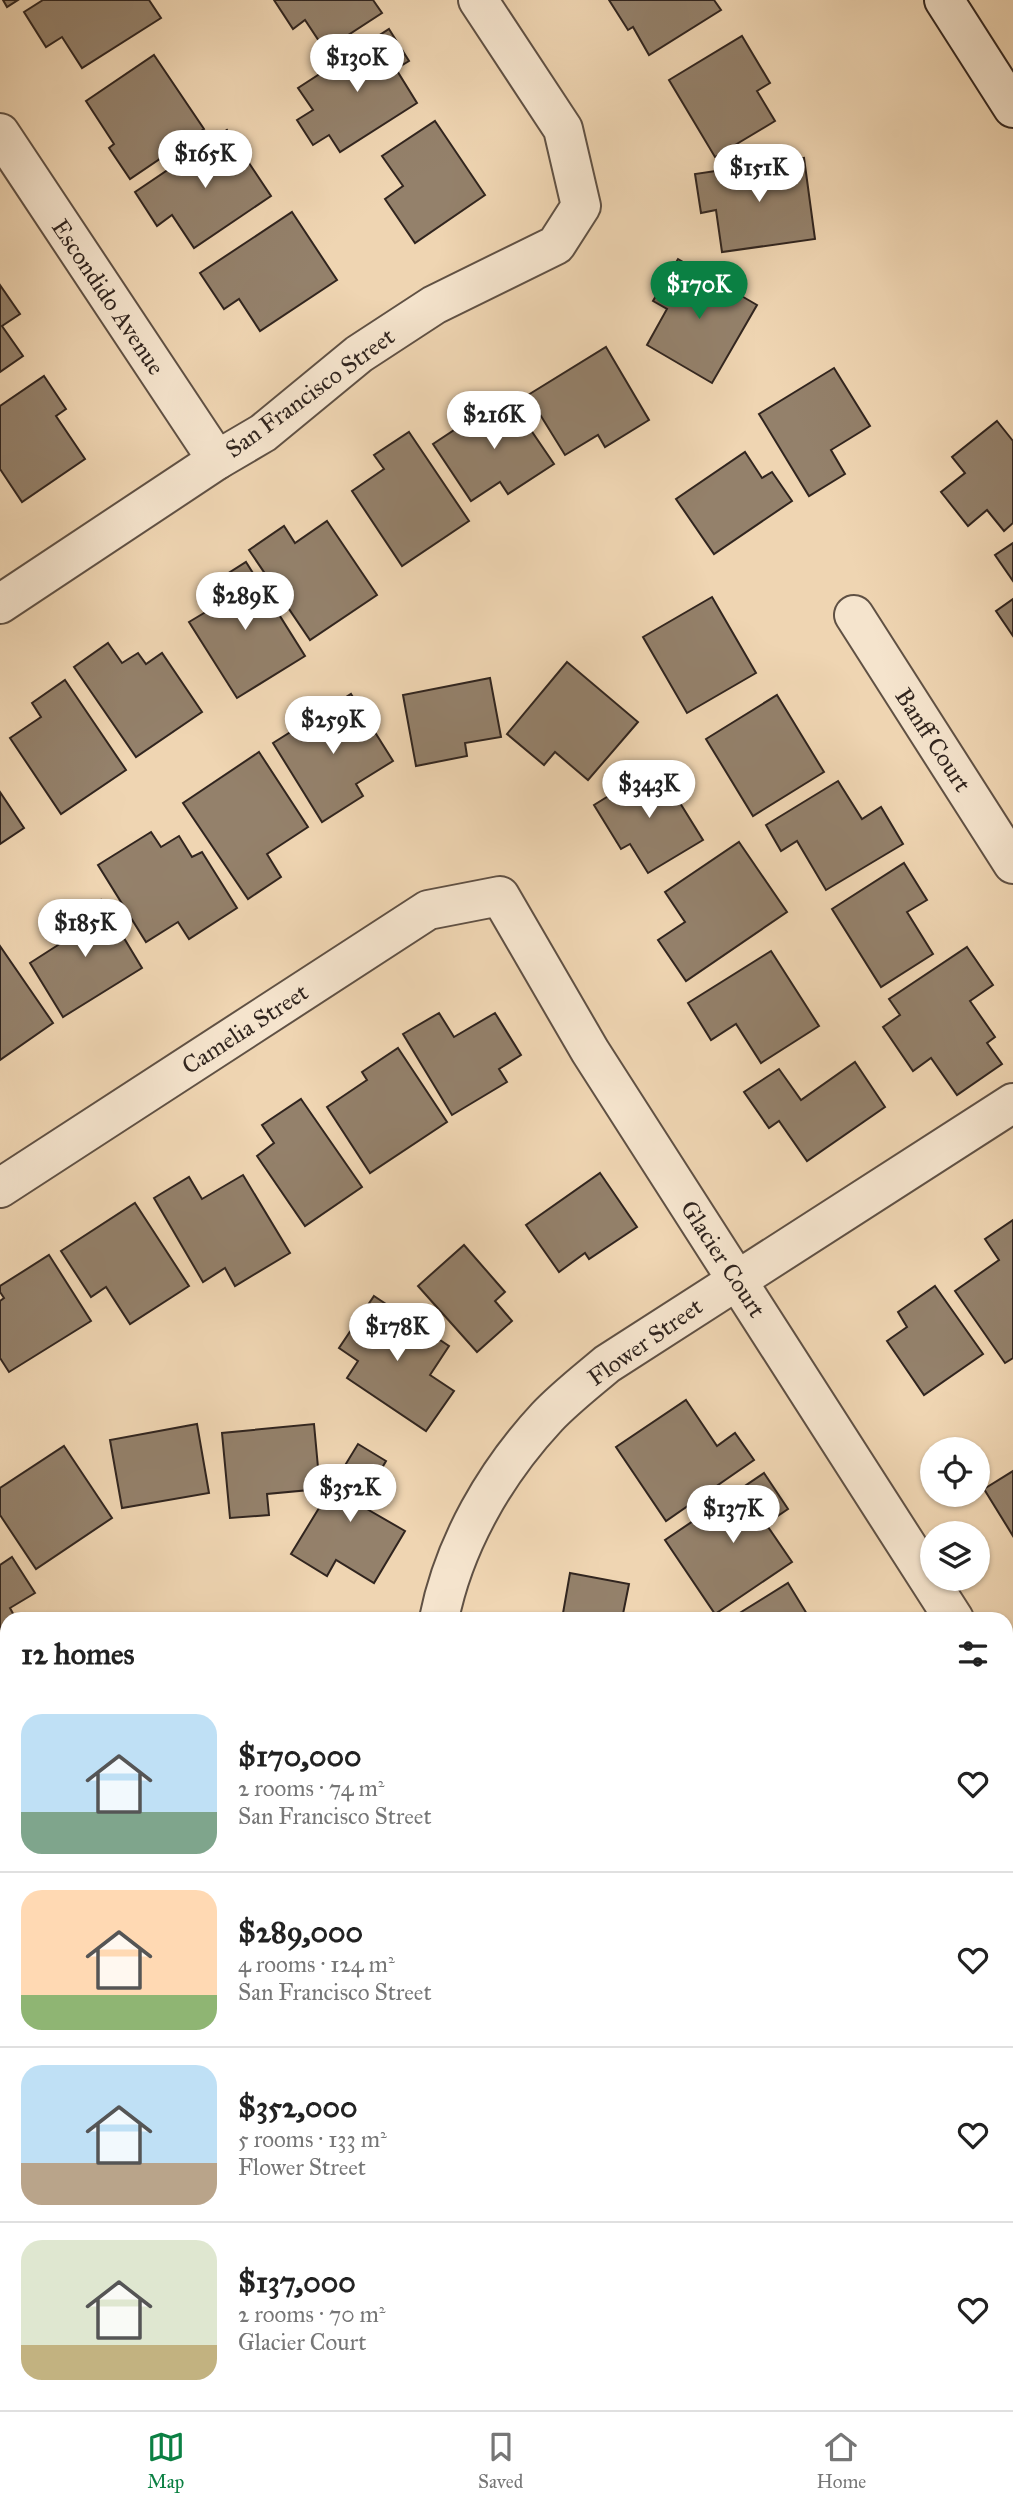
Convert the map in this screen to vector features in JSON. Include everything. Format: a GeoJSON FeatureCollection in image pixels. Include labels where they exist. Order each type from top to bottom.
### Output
{"type":"FeatureCollection","features":[{"type":"Feature","properties":{"kind":"street","name":"San Francisco Street"},"geometry":{"type":"LineString","coordinates":[[0,604],[263,432],[359,354],[434,305],[556,245],[581,206],[563,129],[478,0]]}},
{"type":"Feature","properties":{"kind":"street"},"geometry":{"type":"LineString","coordinates":[[944,0],[1013,108]]}},
{"type":"Feature","properties":{"kind":"street","name":"Escondido Avenue"},"geometry":{"type":"LineString","coordinates":[[0,133],[217,460]]}},
{"type":"Feature","properties":{"kind":"street","name":"Banff Court"},"geometry":{"type":"LineString","coordinates":[[854,615],[1013,864]]}},
{"type":"Feature","properties":{"kind":"street","name":"Camelia Street"},"geometry":{"type":"LineString","coordinates":[[0,1188],[428,910],[500,895]]}},
{"type":"Feature","properties":{"kind":"street","name":"Glacier Court"},"geometry":{"type":"LineString","coordinates":[[500,895],[590,1051],[950,1612]]}},
{"type":"Feature","properties":{"kind":"street","name":"Flower Street"},"geometry":{"type":"LineString","coordinates":[[441,1612],[465,1540],[481,1508],[514,1456],[548,1416],[607,1364],[1013,1103]]}},
{"type":"Feature","properties":{"kind":"building"},"geometry":{"type":"Polygon","coordinates":[[[3,0],[18,0],[7,7],[3,0]]]}},
{"type":"Feature","properties":{"kind":"building"},"geometry":{"type":"Polygon","coordinates":[[[43,0],[149,0],[161,18],[82,68],[62,37],[46,47],[24,12],[43,0]]]}},
{"type":"Feature","properties":{"kind":"building"},"geometry":{"type":"Polygon","coordinates":[[[274,0],[373,0],[382,13],[325,50],[305,20],[293,29],[274,0]]]}},
{"type":"Feature","properties":{"kind":"building"},"geometry":{"type":"Polygon","coordinates":[[[609,0],[714,0],[721,10],[649,55],[633,27],[628,30],[609,0]]]}},
{"type":"Feature","properties":{"kind":"building"},"geometry":{"type":"Polygon","coordinates":[[[389,29],[409,61],[396,69],[417,103],[340,152],[329,135],[313,145],[297,120],[313,110],[298,88],[389,29]]]}},
{"type":"Feature","properties":{"kind":"building"},"geometry":{"type":"Polygon","coordinates":[[[742,36],[770,83],[757,91],[775,121],[715,157],[669,80],[742,36]]]}},
{"type":"Feature","properties":{"kind":"building"},"geometry":{"type":"Polygon","coordinates":[[[154,55],[204,129],[130,179],[109,148],[114,144],[86,101],[154,55]]]}},
{"type":"Feature","properties":{"kind":"building"},"geometry":{"type":"Polygon","coordinates":[[[435,121],[485,195],[415,243],[385,199],[403,186],[382,156],[435,121]]]}},
{"type":"Feature","properties":{"kind":"building"},"geometry":{"type":"Polygon","coordinates":[[[227,130],[271,196],[194,248],[172,215],[157,226],[135,192],[227,130]]]}},
{"type":"Feature","properties":{"kind":"building"},"geometry":{"type":"Polygon","coordinates":[[[804,158],[815,239],[722,252],[716,210],[701,213],[695,174],[804,158]]]}},
{"type":"Feature","properties":{"kind":"building"},"geometry":{"type":"Polygon","coordinates":[[[292,212],[337,280],[260,331],[239,299],[224,309],[200,273],[292,212]]]}},
{"type":"Feature","properties":{"kind":"building"},"geometry":{"type":"Polygon","coordinates":[[[678,259],[757,305],[712,383],[647,345],[667,309],[653,301],[678,259]]]}},
{"type":"Feature","properties":{"kind":"building"},"geometry":{"type":"Polygon","coordinates":[[[0,285],[20,314],[2,326],[23,356],[0,372],[0,285]]]}},
{"type":"Feature","properties":{"kind":"building"},"geometry":{"type":"Polygon","coordinates":[[[606,347],[649,420],[605,447],[598,435],[565,455],[528,395],[606,347]]]}},
{"type":"Feature","properties":{"kind":"building"},"geometry":{"type":"Polygon","coordinates":[[[834,368],[870,426],[831,450],[845,474],[809,496],[759,414],[834,368]]]}},
{"type":"Feature","properties":{"kind":"building"},"geometry":{"type":"Polygon","coordinates":[[[44,376],[66,409],[56,416],[85,459],[22,502],[0,469],[0,406],[44,376]]]}},
{"type":"Feature","properties":{"kind":"building"},"geometry":{"type":"Polygon","coordinates":[[[507,395],[554,464],[508,494],[500,482],[471,501],[433,444],[507,395]]]}},
{"type":"Feature","properties":{"kind":"building"},"geometry":{"type":"Polygon","coordinates":[[[997,421],[1013,441],[1013,523],[1004,531],[987,510],[968,526],[941,492],[965,473],[952,457],[997,421]]]}},
{"type":"Feature","properties":{"kind":"building"},"geometry":{"type":"Polygon","coordinates":[[[409,432],[469,521],[402,566],[352,491],[384,469],[374,455],[409,432]]]}},
{"type":"Feature","properties":{"kind":"building"},"geometry":{"type":"Polygon","coordinates":[[[745,452],[762,478],[772,472],[792,501],[714,554],[676,499],[745,452]]]}},
{"type":"Feature","properties":{"kind":"building"},"geometry":{"type":"Polygon","coordinates":[[[327,521],[377,595],[310,640],[249,550],[284,526],[295,543],[327,521]]]}},
{"type":"Feature","properties":{"kind":"building"},"geometry":{"type":"Polygon","coordinates":[[[1013,543],[1013,581],[995,555],[1013,543]]]}},
{"type":"Feature","properties":{"kind":"building"},"geometry":{"type":"Polygon","coordinates":[[[246,562],[305,656],[237,698],[189,622],[219,604],[208,586],[246,562]]]}},
{"type":"Feature","properties":{"kind":"building"},"geometry":{"type":"Polygon","coordinates":[[[712,597],[756,673],[687,713],[643,637],[712,597]]]}},
{"type":"Feature","properties":{"kind":"building"},"geometry":{"type":"Polygon","coordinates":[[[1013,599],[1013,636],[996,611],[1013,599]]]}},
{"type":"Feature","properties":{"kind":"building"},"geometry":{"type":"Polygon","coordinates":[[[108,643],[122,663],[138,653],[146,664],[162,653],[202,712],[136,757],[74,667],[108,643]]]}},
{"type":"Feature","properties":{"kind":"building"},"geometry":{"type":"Polygon","coordinates":[[[567,662],[638,722],[588,780],[555,752],[544,765],[507,734],[567,662]]]}},
{"type":"Feature","properties":{"kind":"building"},"geometry":{"type":"Polygon","coordinates":[[[490,678],[501,737],[465,743],[467,756],[416,766],[403,695],[490,678]]]}},
{"type":"Feature","properties":{"kind":"building"},"geometry":{"type":"Polygon","coordinates":[[[65,680],[126,770],[61,814],[10,738],[41,717],[32,703],[65,680]]]}},
{"type":"Feature","properties":{"kind":"building"},"geometry":{"type":"Polygon","coordinates":[[[351,694],[393,761],[356,784],[363,796],[322,822],[273,743],[351,694]]]}},
{"type":"Feature","properties":{"kind":"building"},"geometry":{"type":"Polygon","coordinates":[[[777,695],[824,772],[753,816],[706,739],[777,695]]]}},
{"type":"Feature","properties":{"kind":"building"},"geometry":{"type":"Polygon","coordinates":[[[259,752],[308,827],[267,854],[281,877],[248,899],[183,803],[259,752]]]}},
{"type":"Feature","properties":{"kind":"building"},"geometry":{"type":"Polygon","coordinates":[[[657,766],[703,840],[648,873],[630,844],[621,849],[594,805],[657,766]]]}},
{"type":"Feature","properties":{"kind":"building"},"geometry":{"type":"Polygon","coordinates":[[[838,781],[862,819],[881,807],[903,844],[826,890],[797,841],[781,851],[766,825],[838,781]]]}},
{"type":"Feature","properties":{"kind":"building"},"geometry":{"type":"Polygon","coordinates":[[[0,792],[24,828],[0,844],[0,792]]]}},
{"type":"Feature","properties":{"kind":"building"},"geometry":{"type":"Polygon","coordinates":[[[151,832],[161,847],[179,836],[192,857],[202,852],[237,908],[189,939],[178,922],[146,942],[98,865],[151,832]]]}},
{"type":"Feature","properties":{"kind":"building"},"geometry":{"type":"Polygon","coordinates":[[[739,842],[787,912],[686,981],[658,940],[685,922],[665,892],[739,842]]]}},
{"type":"Feature","properties":{"kind":"building"},"geometry":{"type":"Polygon","coordinates":[[[904,863],[927,900],[907,912],[933,954],[881,987],[832,909],[904,863]]]}},
{"type":"Feature","properties":{"kind":"building"},"geometry":{"type":"Polygon","coordinates":[[[101,900],[142,968],[63,1017],[30,963],[58,945],[50,932],[101,900]]]}},
{"type":"Feature","properties":{"kind":"building"},"geometry":{"type":"Polygon","coordinates":[[[0,946],[53,1023],[0,1060],[0,946]]]}},
{"type":"Feature","properties":{"kind":"building"},"geometry":{"type":"Polygon","coordinates":[[[967,947],[993,985],[970,1001],[995,1037],[987,1043],[1002,1064],[957,1095],[931,1058],[913,1071],[883,1027],[900,1015],[889,999],[967,947]]]}},
{"type":"Feature","properties":{"kind":"building"},"geometry":{"type":"Polygon","coordinates":[[[771,951],[819,1026],[761,1063],[736,1024],[711,1040],[688,1003],[771,951]]]}},
{"type":"Feature","properties":{"kind":"building"},"geometry":{"type":"Polygon","coordinates":[[[439,1013],[454,1037],[495,1013],[521,1055],[499,1069],[507,1082],[452,1115],[403,1034],[439,1013]]]}},
{"type":"Feature","properties":{"kind":"building"},"geometry":{"type":"Polygon","coordinates":[[[398,1048],[447,1122],[370,1173],[327,1107],[367,1080],[362,1072],[398,1048]]]}},
{"type":"Feature","properties":{"kind":"building"},"geometry":{"type":"Polygon","coordinates":[[[855,1062],[885,1107],[807,1161],[779,1121],[769,1128],[744,1092],[779,1069],[801,1100],[855,1062]]]}},
{"type":"Feature","properties":{"kind":"building"},"geometry":{"type":"Polygon","coordinates":[[[301,1099],[362,1187],[305,1226],[257,1156],[274,1143],[262,1125],[301,1099]]]}},
{"type":"Feature","properties":{"kind":"building"},"geometry":{"type":"Polygon","coordinates":[[[600,1173],[637,1227],[589,1259],[585,1253],[559,1272],[526,1225],[600,1173]]]}},
{"type":"Feature","properties":{"kind":"building"},"geometry":{"type":"Polygon","coordinates":[[[243,1175],[290,1253],[235,1286],[225,1268],[203,1282],[154,1198],[189,1177],[202,1199],[243,1175]]]}},
{"type":"Feature","properties":{"kind":"building"},"geometry":{"type":"Polygon","coordinates":[[[135,1203],[189,1286],[130,1324],[106,1287],[91,1297],[61,1251],[135,1203]]]}},
{"type":"Feature","properties":{"kind":"building"},"geometry":{"type":"Polygon","coordinates":[[[1013,1220],[1013,1358],[1005,1363],[955,1291],[999,1260],[985,1239],[1013,1220]]]}},
{"type":"Feature","properties":{"kind":"building"},"geometry":{"type":"Polygon","coordinates":[[[464,1245],[505,1292],[495,1301],[512,1321],[477,1352],[418,1286],[464,1245]]]}},
{"type":"Feature","properties":{"kind":"building"},"geometry":{"type":"Polygon","coordinates":[[[49,1255],[91,1321],[9,1372],[0,1358],[0,1301],[4,1298],[0,1286],[49,1255]]]}},
{"type":"Feature","properties":{"kind":"building"},"geometry":{"type":"Polygon","coordinates":[[[935,1286],[983,1354],[924,1395],[887,1341],[907,1327],[898,1312],[935,1286]]]}},
{"type":"Feature","properties":{"kind":"building"},"geometry":{"type":"Polygon","coordinates":[[[374,1296],[449,1346],[430,1375],[454,1391],[426,1431],[347,1378],[358,1361],[339,1348],[374,1296]]]}},
{"type":"Feature","properties":{"kind":"building"},"geometry":{"type":"Polygon","coordinates":[[[686,1400],[717,1446],[735,1433],[754,1460],[666,1521],[616,1447],[686,1400]]]}},
{"type":"Feature","properties":{"kind":"building"},"geometry":{"type":"Polygon","coordinates":[[[197,1424],[209,1493],[122,1508],[110,1440],[197,1424]]]}},
{"type":"Feature","properties":{"kind":"building"},"geometry":{"type":"Polygon","coordinates":[[[314,1424],[320,1489],[267,1494],[269,1515],[230,1518],[222,1433],[314,1424]]]}},
{"type":"Feature","properties":{"kind":"building"},"geometry":{"type":"Polygon","coordinates":[[[358,1444],[386,1461],[360,1505],[405,1531],[374,1583],[336,1560],[327,1576],[291,1554],[358,1444]]]}},
{"type":"Feature","properties":{"kind":"building"},"geometry":{"type":"Polygon","coordinates":[[[64,1446],[112,1518],[36,1569],[0,1515],[0,1488],[64,1446]]]}},
{"type":"Feature","properties":{"kind":"building"},"geometry":{"type":"Polygon","coordinates":[[[1013,1471],[1013,1536],[990,1499],[990,1485],[1013,1471]]]}},
{"type":"Feature","properties":{"kind":"building"},"geometry":{"type":"Polygon","coordinates":[[[764,1473],[788,1509],[766,1524],[792,1562],[718,1612],[714,1612],[665,1540],[764,1473]]]}},
{"type":"Feature","properties":{"kind":"building"},"geometry":{"type":"Polygon","coordinates":[[[12,1557],[35,1593],[10,1608],[12,1612],[0,1612],[0,1565],[12,1557]]]}},
{"type":"Feature","properties":{"kind":"building"},"geometry":{"type":"Polygon","coordinates":[[[570,1573],[629,1584],[623,1612],[563,1612],[570,1573]]]}},
{"type":"Feature","properties":{"kind":"building"},"geometry":{"type":"Polygon","coordinates":[[[788,1583],[806,1612],[741,1612],[788,1583]]]}}]}
